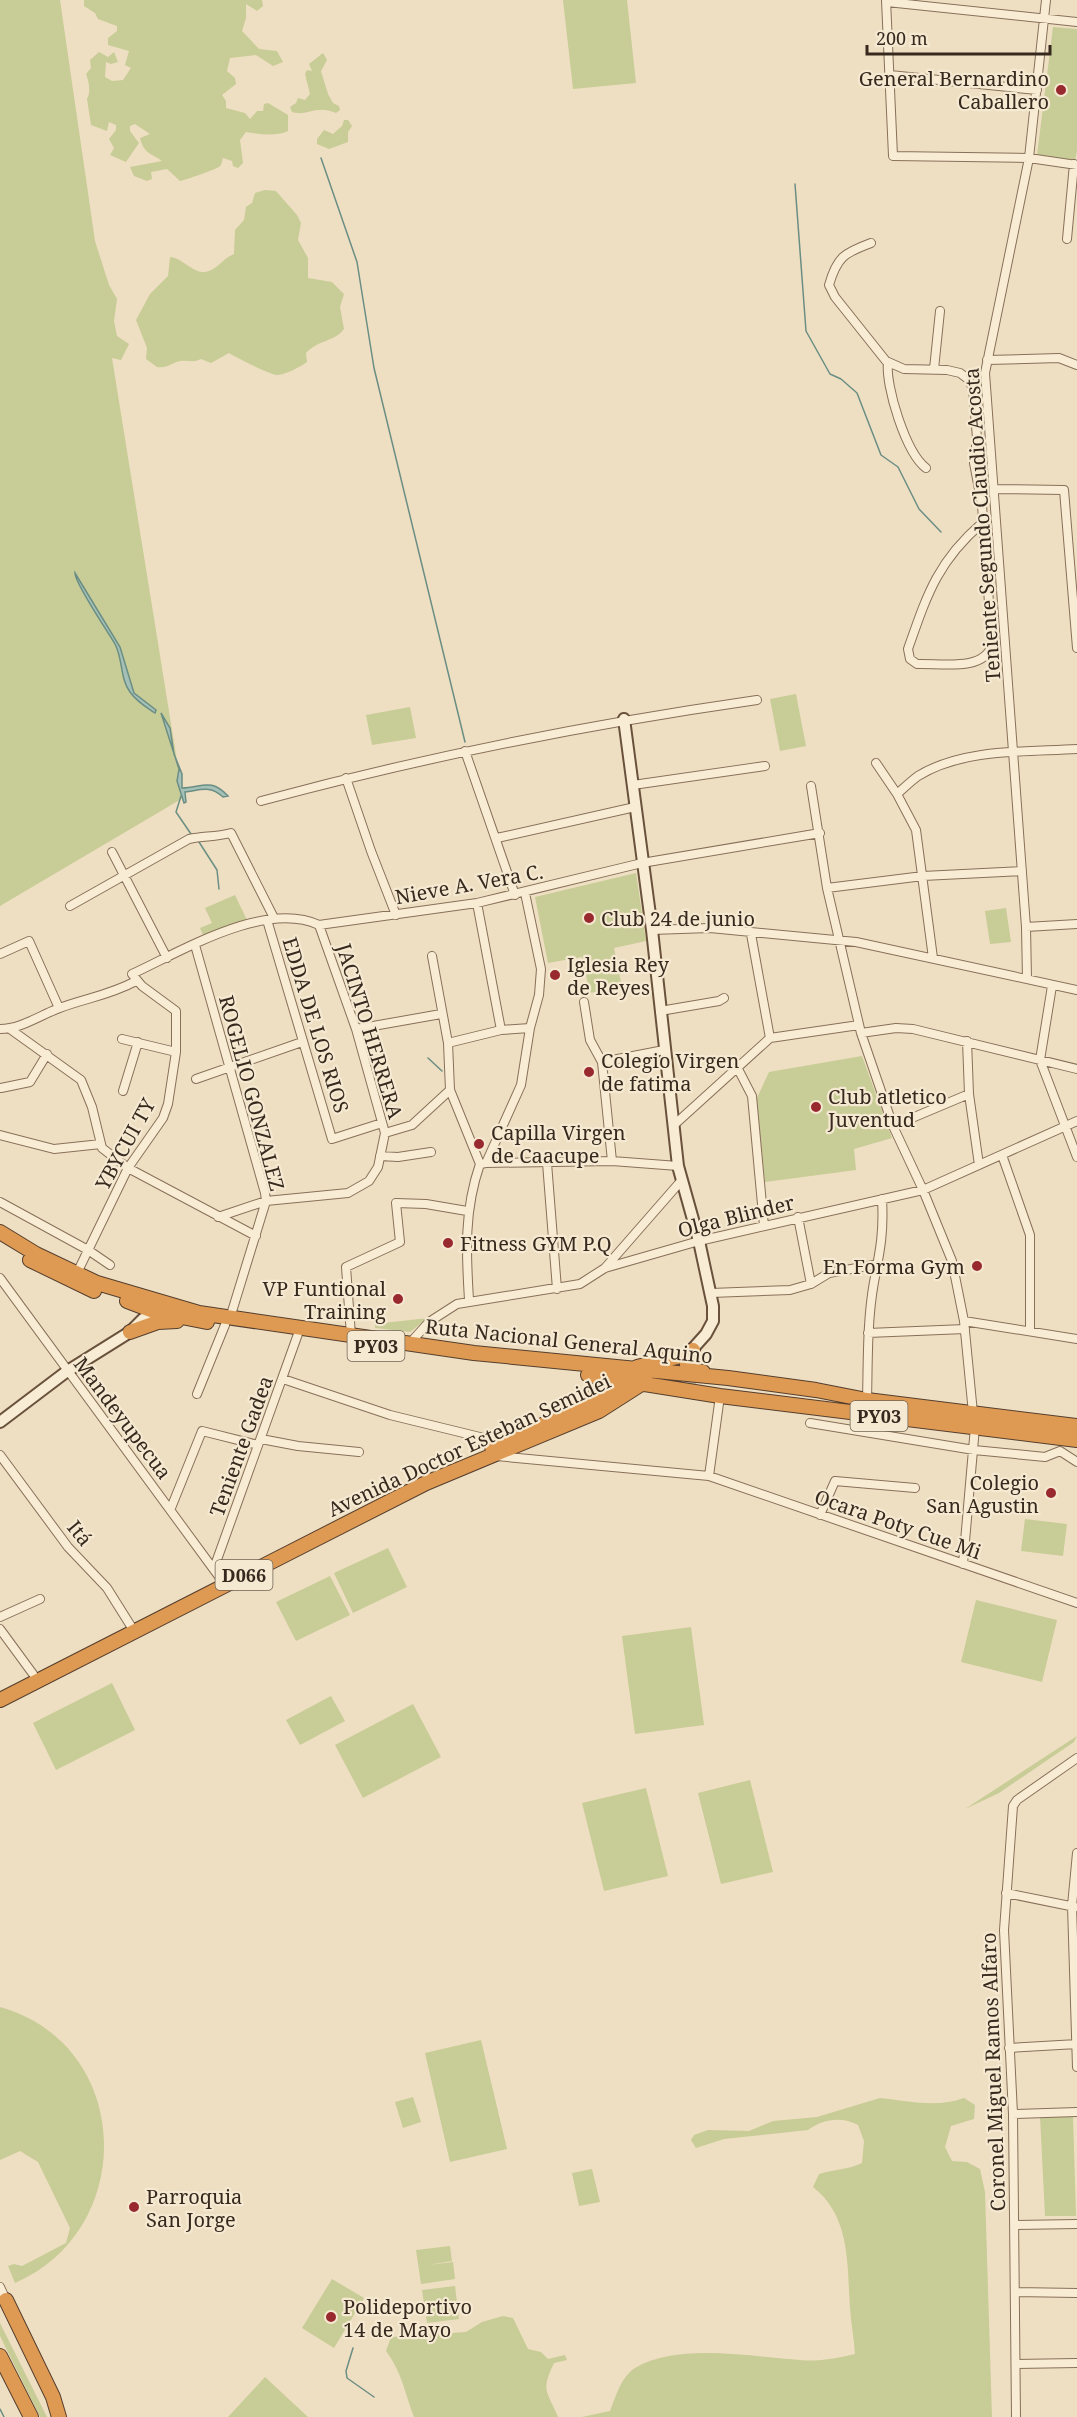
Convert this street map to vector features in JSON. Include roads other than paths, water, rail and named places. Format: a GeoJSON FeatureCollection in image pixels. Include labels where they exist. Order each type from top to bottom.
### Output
{"type":"FeatureCollection","features":[{"type":"Feature","properties":{"kind":"highway","name":"Ruta Nacional General Aquino"},"geometry":{"type":"LineString","coordinates":[[0,1232],[77,1273],[154,1306],[200,1321],[227,1321],[351,1335],[643,1375],[681,1388],[720,1396],[974,1420],[1077,1426]]}},
{"type":"Feature","properties":{"kind":"highway","name":"Ruta Nacional General Aquino"},"geometry":{"type":"LineString","coordinates":[[0,1243],[68,1280],[123,1300],[154,1306],[173,1304],[227,1321],[297,1334],[592,1375],[728,1378],[862,1399],[1077,1440]]}},
{"type":"Feature","properties":{"kind":"highway"},"geometry":{"type":"LineString","coordinates":[[130,1332],[154,1306]]}},
{"type":"Feature","properties":{"kind":"highway"},"geometry":{"type":"LineString","coordinates":[[130,1332],[158,1322],[200,1321]]}},
{"type":"Feature","properties":{"kind":"highway"},"geometry":{"type":"LineString","coordinates":[[693,1350],[686,1360],[689,1368],[728,1378]]}},
{"type":"Feature","properties":{"kind":"highway"},"geometry":{"type":"LineString","coordinates":[[643,1375],[677,1357]]}},
{"type":"Feature","properties":{"kind":"highway"},"geometry":{"type":"LineString","coordinates":[[592,1375],[604,1382],[606,1387],[600,1401]]}},
{"type":"Feature","properties":{"kind":"highway","name":"D066"},"geometry":{"type":"LineString","coordinates":[[494,1451],[516,1433],[600,1401],[643,1375]]}},
{"type":"Feature","properties":{"kind":"highway"},"geometry":{"type":"LineString","coordinates":[[696,1383],[836,1400],[862,1399]]}},
{"type":"Feature","properties":{"kind":"highway"},"geometry":{"type":"LineString","coordinates":[[600,1401],[640,1392],[681,1388]]}},
{"type":"Feature","properties":{"kind":"highway","name":"Avenida Doctor Esteban Semidei"},"geometry":{"type":"LineString","coordinates":[[0,1700],[132,1627],[217,1573],[404,1484],[494,1451]]}},
{"type":"Feature","properties":{"kind":"highway","name":"Avenida Doctor Esteban Semidei"},"geometry":{"type":"LineString","coordinates":[[0,1691],[494,1451]]}},
{"type":"Feature","properties":{"kind":"highway"},"geometry":{"type":"LineString","coordinates":[[2,2298],[53,2397],[57,2417]]}},
{"type":"Feature","properties":{"kind":"highway"},"geometry":{"type":"LineString","coordinates":[[0,2356],[31,2417]]}},
{"type":"Feature","properties":{"kind":"street","name":"Teniente Segundo Claudio Acosta"},"geometry":{"type":"LineString","coordinates":[[1027,980],[1026,927],[986,380],[987,360],[1029,158],[1046,0]]}},
{"type":"Feature","properties":{"kind":"street"},"geometry":{"type":"LineString","coordinates":[[1067,239],[1076,164],[1029,158],[893,156],[887,1],[1077,22]]}},
{"type":"Feature","properties":{"kind":"street"},"geometry":{"type":"LineString","coordinates":[[890,75],[1037,90]]}},
{"type":"Feature","properties":{"kind":"street"},"geometry":{"type":"LineString","coordinates":[[871,243],[849,251],[834,266],[829,285],[835,297],[888,362],[904,369],[934,369],[960,373],[968,379],[973,388],[977,438],[974,462],[982,505],[992,645],[990,651],[977,663],[917,664],[910,659],[908,649],[934,579],[946,559],[982,523]]}},
{"type":"Feature","properties":{"kind":"street"},"geometry":{"type":"LineString","coordinates":[[934,369],[940,311]]}},
{"type":"Feature","properties":{"kind":"street"},"geometry":{"type":"LineString","coordinates":[[987,360],[1059,358],[1077,365]]}},
{"type":"Feature","properties":{"kind":"street"},"geometry":{"type":"LineString","coordinates":[[888,362],[889,387],[914,454],[926,468]]}},
{"type":"Feature","properties":{"kind":"street"},"geometry":{"type":"LineString","coordinates":[[994,489],[1064,490],[1077,648]]}},
{"type":"Feature","properties":{"kind":"street"},"geometry":{"type":"LineString","coordinates":[[982,505],[995,504]]}},
{"type":"Feature","properties":{"kind":"street"},"geometry":{"type":"LineString","coordinates":[[261,801],[346,778],[624,719],[757,700]]}},
{"type":"Feature","properties":{"kind":"street"},"geometry":{"type":"LineString","coordinates":[[624,719],[652,930],[678,1166],[711,1293],[713,1321],[702,1341],[693,1350],[643,1375]]}},
{"type":"Feature","properties":{"kind":"street"},"geometry":{"type":"LineString","coordinates":[[897,794],[919,776],[969,758],[1013,752],[1077,749]]}},
{"type":"Feature","properties":{"kind":"street"},"geometry":{"type":"LineString","coordinates":[[465,752],[497,838],[515,895]]}},
{"type":"Feature","properties":{"kind":"street"},"geometry":{"type":"LineString","coordinates":[[876,763],[897,794],[916,830],[933,958]]}},
{"type":"Feature","properties":{"kind":"street"},"geometry":{"type":"LineString","coordinates":[[633,785],[765,766]]}},
{"type":"Feature","properties":{"kind":"street"},"geometry":{"type":"LineString","coordinates":[[346,778],[371,852],[396,915]]}},
{"type":"Feature","properties":{"kind":"street"},"geometry":{"type":"LineString","coordinates":[[811,786],[827,888],[860,1029],[893,1126],[923,1190],[952,1261],[964,1325],[974,1420],[974,1450],[963,1564]]}},
{"type":"Feature","properties":{"kind":"street"},"geometry":{"type":"LineString","coordinates":[[497,838],[634,807]]}},
{"type":"Feature","properties":{"kind":"street","name":"EDDA DE LOS RIOS"},"geometry":{"type":"LineString","coordinates":[[125,876],[189,839],[204,836],[214,838],[231,833],[271,919],[302,1042],[332,1139],[381,1123]]}},
{"type":"Feature","properties":{"kind":"street","name":"Nieve A. Vera C."},"geometry":{"type":"LineString","coordinates":[[10,1029],[59,1008],[113,993],[134,977],[167,958],[230,930],[271,919],[307,920],[319,925],[477,903],[525,893],[642,862],[820,833]]}},
{"type":"Feature","properties":{"kind":"street"},"geometry":{"type":"LineString","coordinates":[[112,852],[167,958]]}},
{"type":"Feature","properties":{"kind":"street"},"geometry":{"type":"LineString","coordinates":[[827,888],[923,876],[1022,871]]}},
{"type":"Feature","properties":{"kind":"street"},"geometry":{"type":"LineString","coordinates":[[70,906],[125,876]]}},
{"type":"Feature","properties":{"kind":"street"},"geometry":{"type":"LineString","coordinates":[[469,1300],[467,1211],[483,1163],[521,1085],[530,1028],[541,981],[525,893]]}},
{"type":"Feature","properties":{"kind":"street"},"geometry":{"type":"LineString","coordinates":[[477,903],[501,1030]]}},
{"type":"Feature","properties":{"kind":"street"},"geometry":{"type":"LineString","coordinates":[[1026,927],[1077,924]]}},
{"type":"Feature","properties":{"kind":"street","name":"JACINTO HERRERA"},"geometry":{"type":"LineString","coordinates":[[218,1217],[266,1202],[348,1193],[375,1176],[385,1133],[356,1029],[319,925]]}},
{"type":"Feature","properties":{"kind":"street"},"geometry":{"type":"LineString","coordinates":[[652,930],[689,927],[864,944],[1077,990]]}},
{"type":"Feature","properties":{"kind":"street"},"geometry":{"type":"LineString","coordinates":[[751,934],[770,1038]]}},
{"type":"Feature","properties":{"kind":"street"},"geometry":{"type":"LineString","coordinates":[[0,954],[29,941],[59,1008]]}},
{"type":"Feature","properties":{"kind":"street","name":"ROGELIO GONZALEZ"},"geometry":{"type":"LineString","coordinates":[[195,945],[231,1066],[266,1202],[227,1321],[197,1394]]}},
{"type":"Feature","properties":{"kind":"street"},"geometry":{"type":"LineString","coordinates":[[432,956],[448,1043],[450,1090],[483,1163]]}},
{"type":"Feature","properties":{"kind":"street","name":"YBYCUI TY"},"geometry":{"type":"LineString","coordinates":[[77,1273],[128,1168],[163,1118],[170,1097],[176,1052],[176,1011],[134,977]]}},
{"type":"Feature","properties":{"kind":"street"},"geometry":{"type":"LineString","coordinates":[[1052,986],[1040,1060],[1077,1158]]}},
{"type":"Feature","properties":{"kind":"street"},"geometry":{"type":"LineString","coordinates":[[660,1011],[719,1002],[724,998]]}},
{"type":"Feature","properties":{"kind":"street"},"geometry":{"type":"LineString","coordinates":[[584,1002],[590,1040],[602,1062],[612,1161]]}},
{"type":"Feature","properties":{"kind":"street"},"geometry":{"type":"LineString","coordinates":[[356,1029],[441,1014]]}},
{"type":"Feature","properties":{"kind":"street"},"geometry":{"type":"LineString","coordinates":[[448,1043],[501,1030],[530,1028]]}},
{"type":"Feature","properties":{"kind":"street"},"geometry":{"type":"LineString","coordinates":[[0,1029],[10,1029],[81,1080],[92,1107],[101,1144],[128,1168],[255,1236]]}},
{"type":"Feature","properties":{"kind":"street"},"geometry":{"type":"LineString","coordinates":[[674,1125],[770,1038],[860,1029],[913,1029],[1077,1069]]}},
{"type":"Feature","properties":{"kind":"street"},"geometry":{"type":"LineString","coordinates":[[122,1039],[176,1052]]}},
{"type":"Feature","properties":{"kind":"street"},"geometry":{"type":"LineString","coordinates":[[966,1041],[969,1094],[979,1165]]}},
{"type":"Feature","properties":{"kind":"street"},"geometry":{"type":"LineString","coordinates":[[123,1091],[138,1042]]}},
{"type":"Feature","properties":{"kind":"street"},"geometry":{"type":"LineString","coordinates":[[196,1079],[302,1042]]}},
{"type":"Feature","properties":{"kind":"street"},"geometry":{"type":"LineString","coordinates":[[602,1062],[664,1050]]}},
{"type":"Feature","properties":{"kind":"street"},"geometry":{"type":"LineString","coordinates":[[1,1088],[30,1082],[47,1054]]}},
{"type":"Feature","properties":{"kind":"street"},"geometry":{"type":"LineString","coordinates":[[737,1067],[752,1096],[764,1226]]}},
{"type":"Feature","properties":{"kind":"street"},"geometry":{"type":"LineString","coordinates":[[385,1133],[412,1125],[450,1090]]}},
{"type":"Feature","properties":{"kind":"street"},"geometry":{"type":"LineString","coordinates":[[893,1126],[969,1094]]}},
{"type":"Feature","properties":{"kind":"street","name":"Olga Blinder"},"geometry":{"type":"LineString","coordinates":[[410,1343],[436,1316],[469,1300],[580,1284],[605,1268],[699,1241],[923,1190],[1077,1121]]}},
{"type":"Feature","properties":{"kind":"street"},"geometry":{"type":"LineString","coordinates":[[0,1135],[54,1149],[101,1144]]}},
{"type":"Feature","properties":{"kind":"street"},"geometry":{"type":"LineString","coordinates":[[380,1156],[398,1157],[431,1152]]}},
{"type":"Feature","properties":{"kind":"street"},"geometry":{"type":"LineString","coordinates":[[1002,1155],[1030,1235],[1030,1331]]}},
{"type":"Feature","properties":{"kind":"street"},"geometry":{"type":"LineString","coordinates":[[483,1163],[612,1161],[678,1166]]}},
{"type":"Feature","properties":{"kind":"street"},"geometry":{"type":"LineString","coordinates":[[547,1163],[557,1289]]}},
{"type":"Feature","properties":{"kind":"street"},"geometry":{"type":"LineString","coordinates":[[605,1268],[681,1181]]}},
{"type":"Feature","properties":{"kind":"street"},"geometry":{"type":"LineString","coordinates":[[862,1399],[874,1281],[884,1230],[882,1199]]}},
{"type":"Feature","properties":{"kind":"street"},"geometry":{"type":"LineString","coordinates":[[0,1202],[88,1250],[110,1265]]}},
{"type":"Feature","properties":{"kind":"street"},"geometry":{"type":"LineString","coordinates":[[351,1335],[346,1267],[400,1242],[396,1203],[426,1204],[467,1211]]}},
{"type":"Feature","properties":{"kind":"street"},"geometry":{"type":"LineString","coordinates":[[798,1217],[811,1284]]}},
{"type":"Feature","properties":{"kind":"street"},"geometry":{"type":"LineString","coordinates":[[711,1293],[790,1290],[811,1284],[829,1273],[879,1264]]}},
{"type":"Feature","properties":{"kind":"street","name":"Mandeyupecua"},"geometry":{"type":"LineString","coordinates":[[0,1278],[66,1372],[171,1508],[217,1573]]}},
{"type":"Feature","properties":{"kind":"street"},"geometry":{"type":"LineString","coordinates":[[0,1422],[66,1372],[130,1332],[134,1326],[134,1313],[123,1300]]}},
{"type":"Feature","properties":{"kind":"street"},"geometry":{"type":"LineString","coordinates":[[868,1333],[964,1325],[1030,1331],[1077,1339]]}},
{"type":"Feature","properties":{"kind":"street","name":"Teniente Gadea"},"geometry":{"type":"LineString","coordinates":[[217,1573],[297,1334]]}},
{"type":"Feature","properties":{"kind":"street"},"geometry":{"type":"LineString","coordinates":[[643,1375],[693,1350]]}},
{"type":"Feature","properties":{"kind":"street","name":"Ocara Poty Cue Mi"},"geometry":{"type":"LineString","coordinates":[[283,1379],[390,1415],[488,1439],[494,1451],[709,1476],[1077,1603]]}},
{"type":"Feature","properties":{"kind":"street"},"geometry":{"type":"LineString","coordinates":[[709,1476],[720,1396]]}},
{"type":"Feature","properties":{"kind":"street"},"geometry":{"type":"LineString","coordinates":[[810,1423],[974,1450],[1045,1458],[1060,1451],[1077,1462]]}},
{"type":"Feature","properties":{"kind":"street"},"geometry":{"type":"LineString","coordinates":[[171,1508],[202,1431],[260,1442],[359,1452]]}},
{"type":"Feature","properties":{"kind":"street","name":"Itá"},"geometry":{"type":"LineString","coordinates":[[0,1455],[68,1547],[107,1588],[132,1627]]}},
{"type":"Feature","properties":{"kind":"street"},"geometry":{"type":"LineString","coordinates":[[820,1515],[836,1481],[915,1488]]}},
{"type":"Feature","properties":{"kind":"street"},"geometry":{"type":"LineString","coordinates":[[0,1617],[40,1599]]}},
{"type":"Feature","properties":{"kind":"street"},"geometry":{"type":"LineString","coordinates":[[0,1629],[33,1674]]}},
{"type":"Feature","properties":{"kind":"street","name":"Coronel Miguel Ramos Alfaro"},"geometry":{"type":"LineString","coordinates":[[1016,2417],[1013,2114],[1004,1930],[1014,1803],[1077,1758]]}},
{"type":"Feature","properties":{"kind":"street"},"geometry":{"type":"LineString","coordinates":[[1077,1853],[1075,1907],[1077,2067]]}},
{"type":"Feature","properties":{"kind":"street"},"geometry":{"type":"LineString","coordinates":[[1006,1893],[1075,1907]]}},
{"type":"Feature","properties":{"kind":"street"},"geometry":{"type":"LineString","coordinates":[[1009,2048],[1077,2044]]}},
{"type":"Feature","properties":{"kind":"street"},"geometry":{"type":"LineString","coordinates":[[1013,2114],[1077,2112]]}},
{"type":"Feature","properties":{"kind":"street"},"geometry":{"type":"LineString","coordinates":[[1015,2226],[1077,2224]]}},
{"type":"Feature","properties":{"kind":"street"},"geometry":{"type":"LineString","coordinates":[[1016,2292],[1077,2293]]}},
{"type":"Feature","properties":{"kind":"street"},"geometry":{"type":"LineString","coordinates":[[1016,2364],[1077,2363]]}},
{"type":"Feature","properties":{"kind":"water"},"geometry":{"type":"Polygon","coordinates":[[[75,573],[120,647],[134,693],[156,710],[155,713],[136,699],[127,687],[115,644],[86,597],[75,573]]]}},
{"type":"Feature","properties":{"kind":"water"},"geometry":{"type":"Polygon","coordinates":[[[161,713],[170,728],[174,753],[161,713]]]}},
{"type":"Feature","properties":{"kind":"water"},"geometry":{"type":"Polygon","coordinates":[[[175,756],[182,774],[182,788],[212,785],[228,796],[223,797],[214,791],[205,789],[196,790],[185,792],[186,802],[184,803],[177,781],[179,769],[175,756]]]}},
{"type":"Feature","properties":{"kind":"waterway"},"geometry":{"type":"LineString","coordinates":[[321,158],[357,262],[374,368],[465,742]]}},
{"type":"Feature","properties":{"kind":"waterway"},"geometry":{"type":"LineString","coordinates":[[795,184],[806,331],[830,374],[841,379],[857,393],[881,455],[898,467],[919,509],[941,532]]}},
{"type":"Feature","properties":{"kind":"waterway"},"geometry":{"type":"LineString","coordinates":[[181,796],[176,812],[191,834]]}},
{"type":"Feature","properties":{"kind":"waterway"},"geometry":{"type":"LineString","coordinates":[[199,842],[217,870],[219,889]]}},
{"type":"Feature","properties":{"kind":"waterway"},"geometry":{"type":"LineString","coordinates":[[428,1058],[442,1071]]}},
{"type":"Feature","properties":{"kind":"waterway"},"geometry":{"type":"LineString","coordinates":[[353,2348],[346,2371],[347,2378],[374,2397]]}},
{"type":"Feature","properties":{"kind":"waterway"},"geometry":{"type":"LineString","coordinates":[[0,2409],[4,2417]]}},
{"type":"Feature","properties":{"kind":"tunnel"},"geometry":{"type":"LineString","coordinates":[[642,1382],[666,1379],[696,1383]]}},
{"type":"Feature","properties":{"kind":"place","name":"General Bernardino Caballero"},"geometry":{"type":"Point","coordinates":[1061,90]}},
{"type":"Feature","properties":{"kind":"place","name":"Club 24 de junio"},"geometry":{"type":"Point","coordinates":[589,918]}},
{"type":"Feature","properties":{"kind":"place","name":"Iglesia Rey de Reyes"},"geometry":{"type":"Point","coordinates":[555,975]}},
{"type":"Feature","properties":{"kind":"place","name":"Colegio Virgen de fatima"},"geometry":{"type":"Point","coordinates":[589,1072]}},
{"type":"Feature","properties":{"kind":"place","name":"Club atletico Juventud"},"geometry":{"type":"Point","coordinates":[816,1107]}},
{"type":"Feature","properties":{"kind":"place","name":"Capilla Virgen de Caacupe"},"geometry":{"type":"Point","coordinates":[479,1144]}},
{"type":"Feature","properties":{"kind":"place","name":"Fitness GYM P.Q"},"geometry":{"type":"Point","coordinates":[448,1243]}},
{"type":"Feature","properties":{"kind":"place","name":"En Forma Gym"},"geometry":{"type":"Point","coordinates":[977,1266]}},
{"type":"Feature","properties":{"kind":"place","name":"VP Funtional Training"},"geometry":{"type":"Point","coordinates":[398,1299]}},
{"type":"Feature","properties":{"kind":"place","name":"Colegio San Agustin"},"geometry":{"type":"Point","coordinates":[1051,1493]}},
{"type":"Feature","properties":{"kind":"place","name":"Parroquia San Jorge"},"geometry":{"type":"Point","coordinates":[134,2207]}},
{"type":"Feature","properties":{"kind":"place","name":"Polideportivo 14 de Mayo"},"geometry":{"type":"Point","coordinates":[331,2317]}}]}
